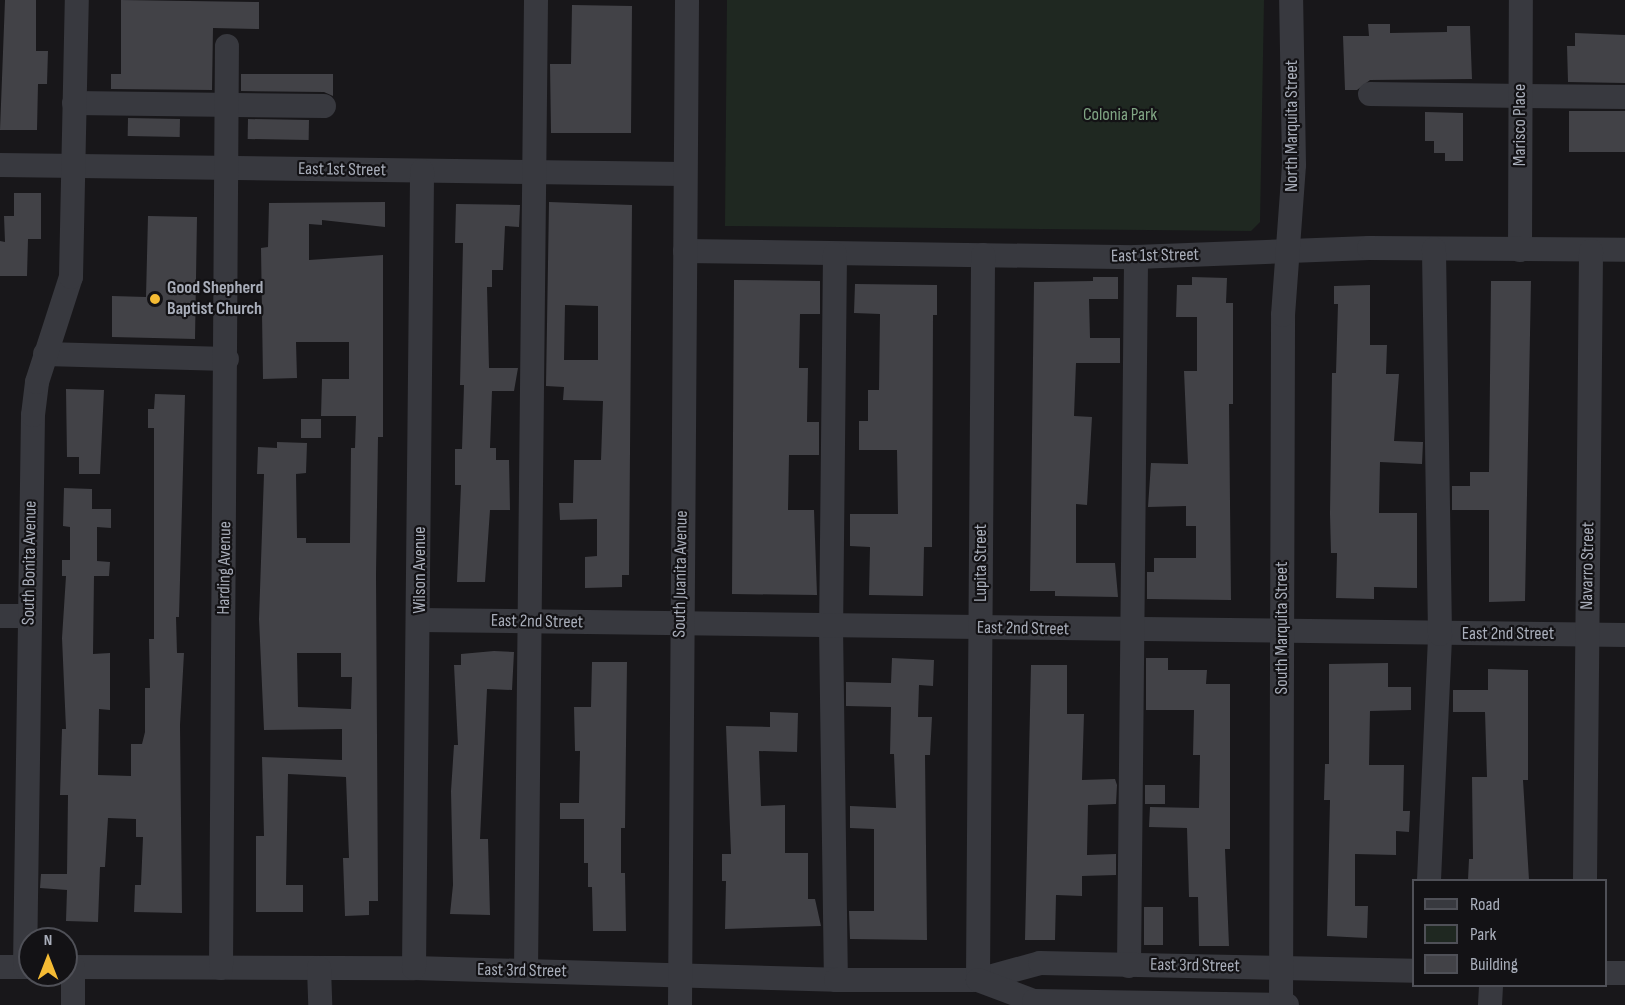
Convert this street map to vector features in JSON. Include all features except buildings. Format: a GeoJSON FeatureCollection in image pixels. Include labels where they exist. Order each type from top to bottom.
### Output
{"type":"FeatureCollection","features":[{"type":"Feature","properties":{"kind":"street","name":"South Bonita Avenue"},"geometry":{"type":"LineString","coordinates":[[28,927],[28,616],[33,415],[45,354],[71,277],[77,0]]}},
{"type":"Feature","properties":{"kind":"street"},"geometry":{"type":"LineString","coordinates":[[526,971],[536,0]]}},
{"type":"Feature","properties":{"kind":"street","name":"South Juanita Avenue"},"geometry":{"type":"LineString","coordinates":[[680,1005],[678,974],[680,624],[687,0]]}},
{"type":"Feature","properties":{"kind":"street","name":"North Marquita Street"},"geometry":{"type":"LineString","coordinates":[[1289,252],[1294,165],[1291,0]]}},
{"type":"Feature","properties":{"kind":"street","name":"Marisco Place"},"geometry":{"type":"LineString","coordinates":[[1520,250],[1521,0]]}},
{"type":"Feature","properties":{"kind":"street","name":"Harding Avenue"},"geometry":{"type":"LineString","coordinates":[[221,968],[229,169],[227,46]]}},
{"type":"Feature","properties":{"kind":"street"},"geometry":{"type":"LineString","coordinates":[[1370,94],[1625,97]]}},
{"type":"Feature","properties":{"kind":"street"},"geometry":{"type":"LineString","coordinates":[[74,104],[324,105]]}},
{"type":"Feature","properties":{"kind":"street","name":"East 1st Street"},"geometry":{"type":"LineString","coordinates":[[0,165],[684,174]]}},
{"type":"Feature","properties":{"kind":"street","name":"Wilson Avenue"},"geometry":{"type":"LineString","coordinates":[[414,968],[420,620],[422,171]]}},
{"type":"Feature","properties":{"kind":"street"},"geometry":{"type":"LineString","coordinates":[[1429,879],[1440,634],[1434,249]]}},
{"type":"Feature","properties":{"kind":"street","name":"East 1st Street"},"geometry":{"type":"LineString","coordinates":[[685,251],[1136,257],[1434,249],[1625,250]]}},
{"type":"Feature","properties":{"kind":"street","name":"Navarro Street"},"geometry":{"type":"LineString","coordinates":[[1586,879],[1591,251]]}},
{"type":"Feature","properties":{"kind":"street","name":"South Marquita Street"},"geometry":{"type":"LineString","coordinates":[[1281,1005],[1283,315],[1289,252]]}},
{"type":"Feature","properties":{"kind":"street"},"geometry":{"type":"LineString","coordinates":[[835,254],[831,627],[836,980]]}},
{"type":"Feature","properties":{"kind":"street","name":"Lupita Street"},"geometry":{"type":"LineString","coordinates":[[978,980],[983,255]]}},
{"type":"Feature","properties":{"kind":"street"},"geometry":{"type":"LineString","coordinates":[[1129,966],[1136,257]]}},
{"type":"Feature","properties":{"kind":"street"},"geometry":{"type":"LineString","coordinates":[[45,354],[227,359]]}},
{"type":"Feature","properties":{"kind":"street"},"geometry":{"type":"LineString","coordinates":[[0,616],[28,616]]}},
{"type":"Feature","properties":{"kind":"street","name":"East 2nd Street"},"geometry":{"type":"LineString","coordinates":[[420,620],[831,627],[1625,635]]}},
{"type":"Feature","properties":{"kind":"street","name":"East 3rd Street"},"geometry":{"type":"LineString","coordinates":[[78,967],[414,968],[836,980],[978,980],[1040,963],[1412,971]]}},
{"type":"Feature","properties":{"kind":"street"},"geometry":{"type":"LineString","coordinates":[[0,967],[18,967]]}},
{"type":"Feature","properties":{"kind":"street"},"geometry":{"type":"LineString","coordinates":[[319,968],[320,1005]]}},
{"type":"Feature","properties":{"kind":"street"},"geometry":{"type":"LineString","coordinates":[[1607,973],[1625,973]]}},
{"type":"Feature","properties":{"kind":"street","name":"East 3rd Street"},"geometry":{"type":"LineString","coordinates":[[978,980],[1034,1001],[1087,1004],[1287,1005]]}},
{"type":"Feature","properties":{"kind":"street"},"geometry":{"type":"LineString","coordinates":[[72,987],[73,1005]]}},
{"type":"Feature","properties":{"kind":"street"},"geometry":{"type":"LineString","coordinates":[[1490,1005],[1491,987]]}},
{"type":"Feature","properties":{"kind":"green space","name":"Colonia Park"},"geometry":{"type":"Polygon","coordinates":[[[727,0],[1264,0],[1260,222],[1251,231],[725,226],[727,0]]]}},
{"type":"Feature","properties":{"kind":"place","name":"Good Shepherd Baptist Church"},"geometry":{"type":"Point","coordinates":[155,299]}}]}
